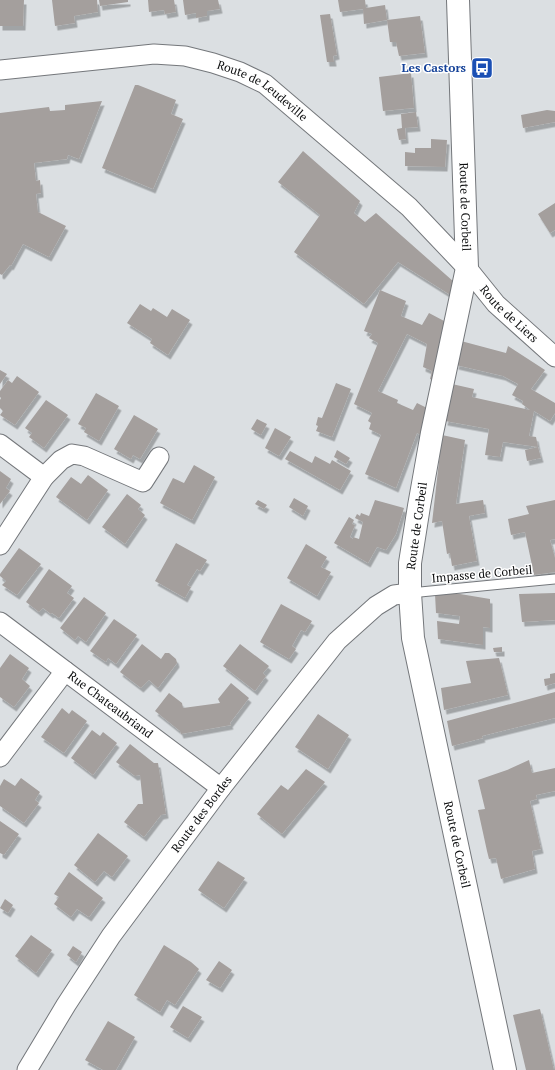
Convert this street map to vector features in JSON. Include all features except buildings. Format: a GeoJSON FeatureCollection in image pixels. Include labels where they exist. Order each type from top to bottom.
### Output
{"type":"FeatureCollection","features":[{"type":"Feature","properties":{"kind":"street","name":"Route de Corbeil"},"geometry":{"type":"LineString","coordinates":[[458,0],[467,268],[432,433],[419,506],[410,563],[410,593],[413,638],[505,1070]]}},
{"type":"Feature","properties":{"kind":"street","name":"Route de Leudeville"},"geometry":{"type":"LineString","coordinates":[[0,70],[154,54],[185,56],[240,72],[265,84],[410,207],[467,268]]}},
{"type":"Feature","properties":{"kind":"street","name":"Route de Liers"},"geometry":{"type":"LineString","coordinates":[[467,268],[496,304],[555,357]]}},
{"type":"Feature","properties":{"kind":"street"},"geometry":{"type":"LineString","coordinates":[[0,444],[44,477]]}},
{"type":"Feature","properties":{"kind":"street"},"geometry":{"type":"LineString","coordinates":[[0,545],[44,477],[61,460],[72,454],[84,456],[143,482],[159,457]]}},
{"type":"Feature","properties":{"kind":"street","name":"Route des Bordes"},"geometry":{"type":"LineString","coordinates":[[27,1070],[110,936],[221,788],[337,641],[376,606],[394,596],[410,593]]}},
{"type":"Feature","properties":{"kind":"street","name":"Rue Chateaubriand"},"geometry":{"type":"LineString","coordinates":[[0,622],[221,788]]}},
{"type":"Feature","properties":{"kind":"street"},"geometry":{"type":"LineString","coordinates":[[0,757],[65,671]]}},
{"type":"Feature","properties":{"kind":"lane","name":"Impasse de Corbeil"},"geometry":{"type":"LineString","coordinates":[[410,593],[555,579]]}},
{"type":"Feature","properties":{"kind":"place","name":"Les Castors"},"geometry":{"type":"Point","coordinates":[482,68]}}]}
